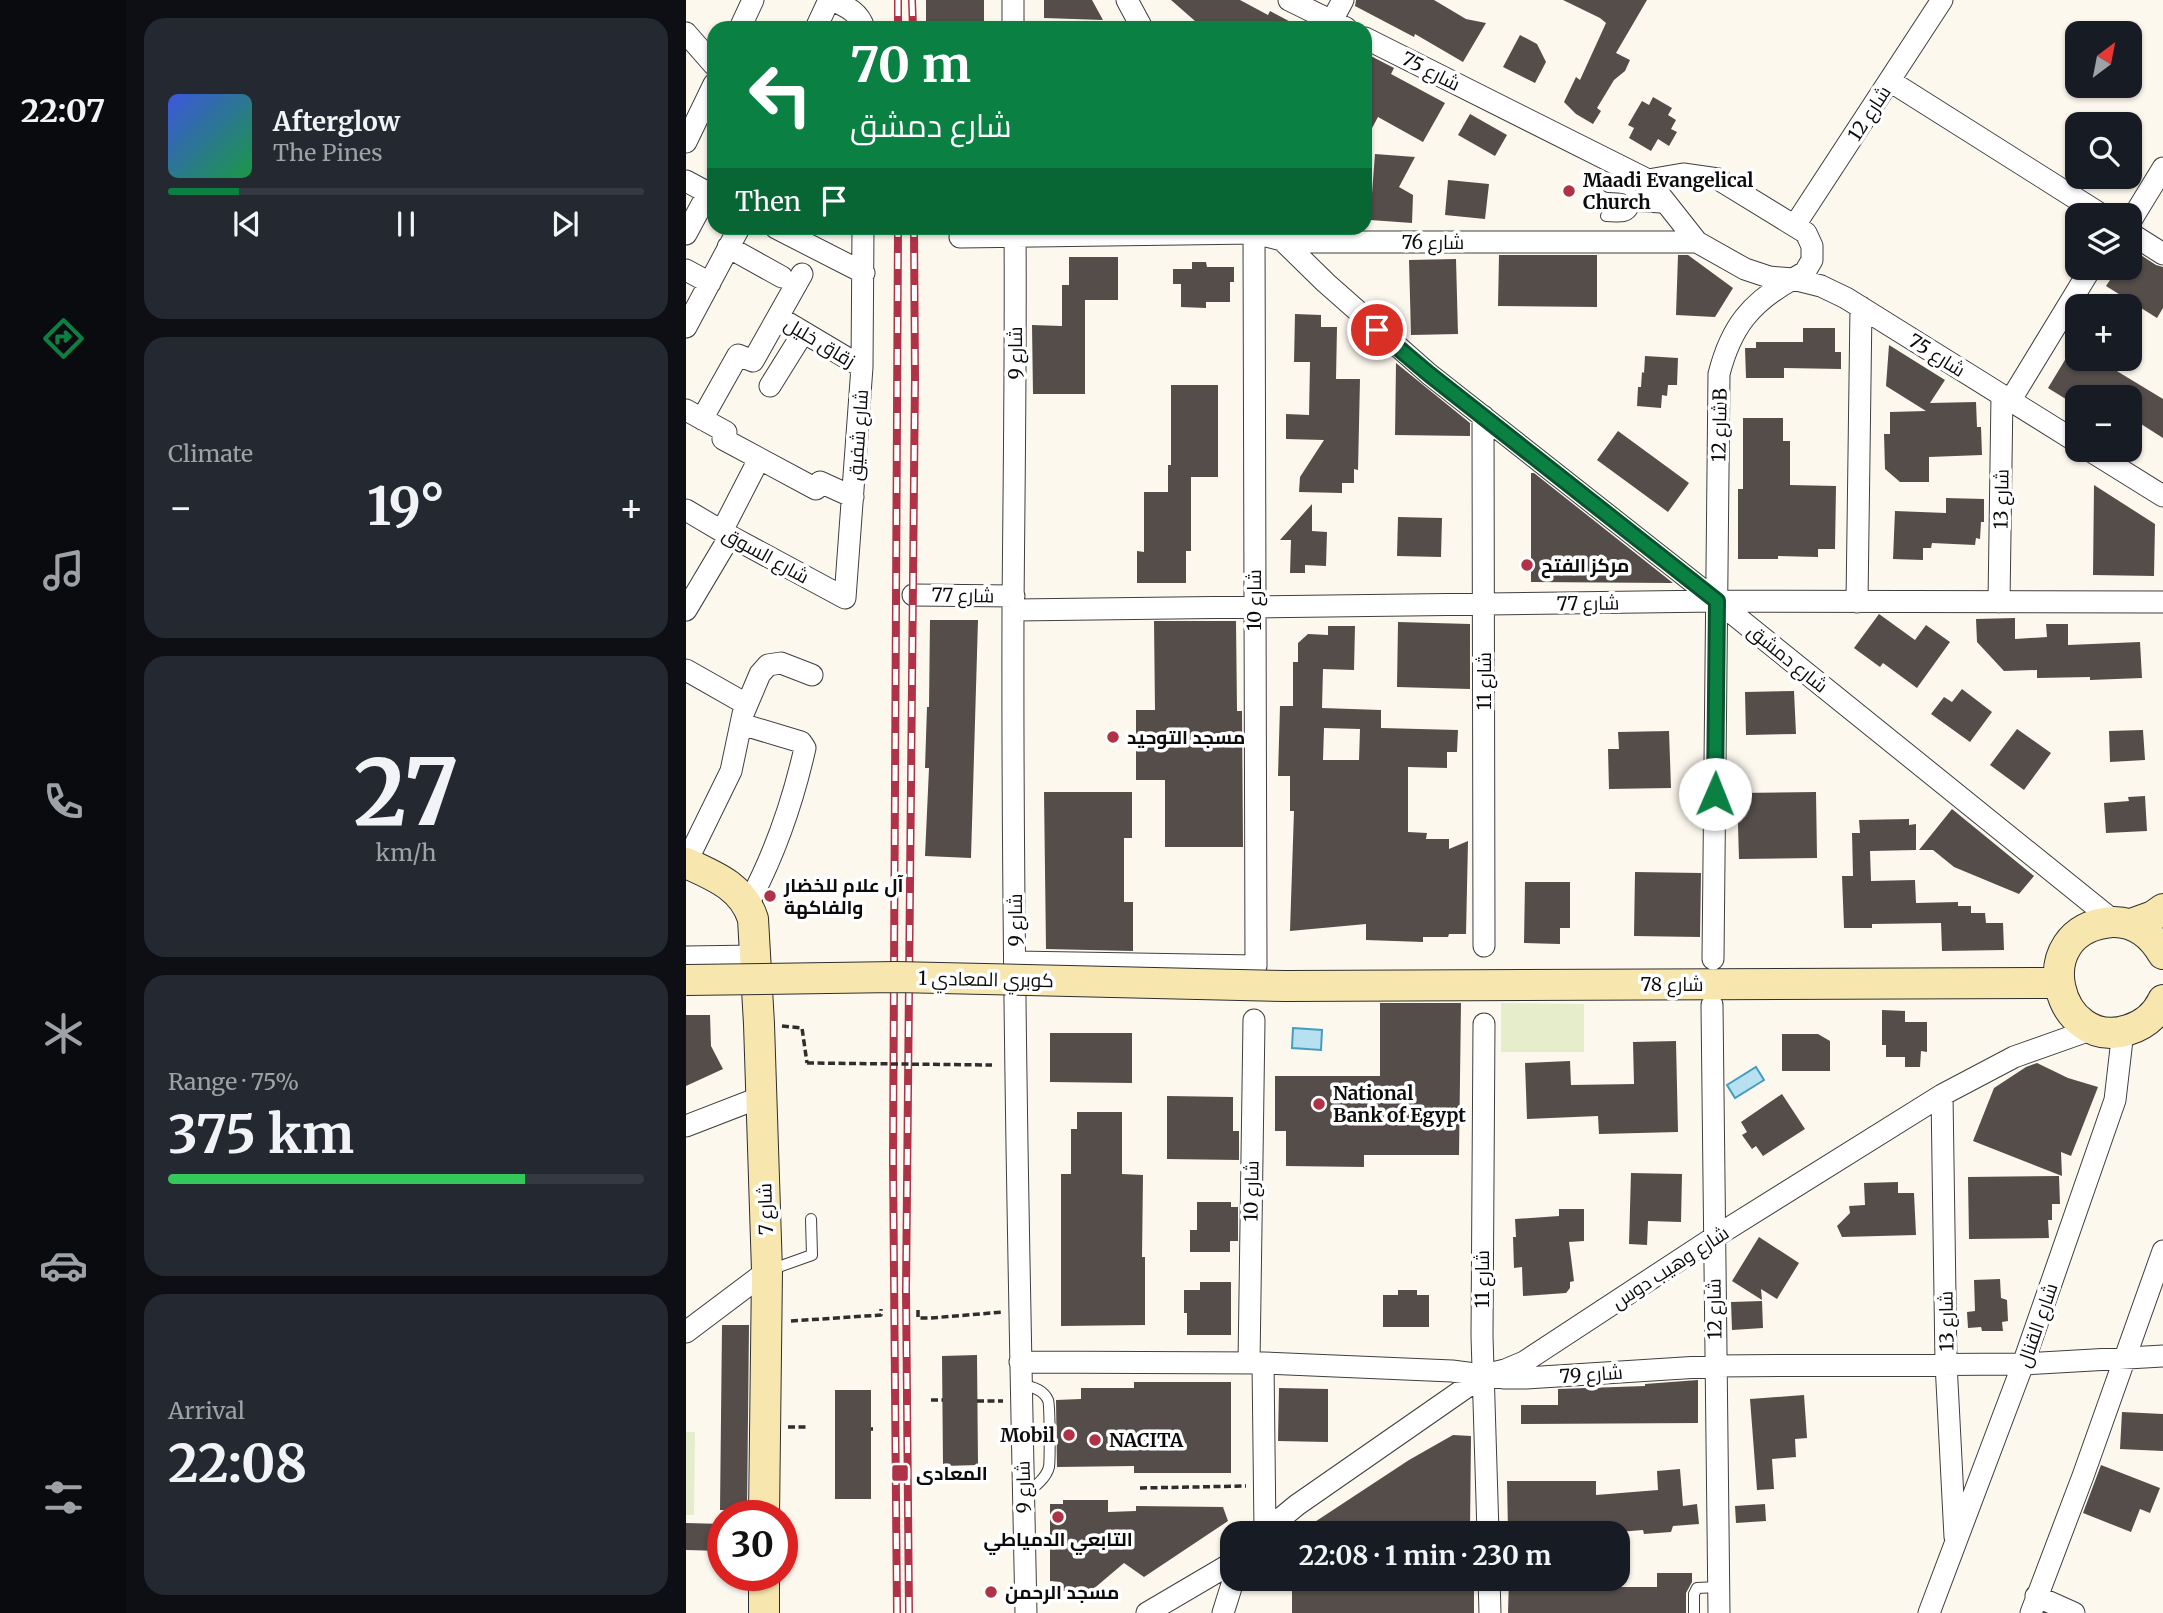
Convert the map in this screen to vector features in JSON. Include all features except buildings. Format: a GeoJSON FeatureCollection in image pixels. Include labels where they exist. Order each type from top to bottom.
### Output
{"type":"FeatureCollection","features":[{"type":"Feature","properties":{"kind":"street"},"geometry":{"type":"LineString","coordinates":[[743,21],[753,0]]}},
{"type":"Feature","properties":{"kind":"street"},"geometry":{"type":"LineString","coordinates":[[820,21],[830,0],[854,11],[862,21]]}},
{"type":"Feature","properties":{"kind":"street"},"geometry":{"type":"LineString","coordinates":[[1013,0],[1013,21]]}},
{"type":"Feature","properties":{"kind":"street"},"geometry":{"type":"LineString","coordinates":[[1127,0],[1138,21]]}},
{"type":"Feature","properties":{"kind":"street"},"geometry":{"type":"LineString","coordinates":[[1289,0],[1327,21]]}},
{"type":"Feature","properties":{"kind":"street"},"geometry":{"type":"LineString","coordinates":[[1337,21],[1343,0]]}},
{"type":"Feature","properties":{"kind":"street","name":"شارع 12"},"geometry":{"type":"LineString","coordinates":[[1795,225],[1942,0]]}},
{"type":"Feature","properties":{"kind":"street","name":"شارع 75"},"geometry":{"type":"LineString","coordinates":[[1372,41],[1648,180],[1697,242],[1745,269],[1821,286],[1861,307],[2065,435]]}},
{"type":"Feature","properties":{"kind":"street"},"geometry":{"type":"LineString","coordinates":[[689,45],[707,59]]}},
{"type":"Feature","properties":{"kind":"street"},"geometry":{"type":"LineString","coordinates":[[1890,81],[2083,203]]}},
{"type":"Feature","properties":{"kind":"street"},"geometry":{"type":"LineString","coordinates":[[686,142],[707,110]]}},
{"type":"Feature","properties":{"kind":"street"},"geometry":{"type":"LineString","coordinates":[[2142,203],[2163,168]]}},
{"type":"Feature","properties":{"kind":"street"},"geometry":{"type":"LineString","coordinates":[[1648,180],[1683,174],[1718,179],[1795,225],[1806,233],[1812,246],[1812,260],[1805,272],[1793,279]]}},
{"type":"Feature","properties":{"kind":"street"},"geometry":{"type":"LineString","coordinates":[[686,181],[707,192]]}},
{"type":"Feature","properties":{"kind":"street"},"geometry":{"type":"LineString","coordinates":[[686,234],[707,200]]}},
{"type":"Feature","properties":{"kind":"street"},"geometry":{"type":"LineString","coordinates":[[686,327],[735,235]]}},
{"type":"Feature","properties":{"kind":"street"},"geometry":{"type":"LineString","coordinates":[[790,235],[864,273]]}},
{"type":"Feature","properties":{"kind":"street","name":"شارع شفيق"},"geometry":{"type":"LineString","coordinates":[[846,596],[862,367],[863,235]]}},
{"type":"Feature","properties":{"kind":"street","name":"شارع 76"},"geometry":{"type":"LineString","coordinates":[[960,237],[982,235]]}},
{"type":"Feature","properties":{"kind":"street","name":"شارع 9"},"geometry":{"type":"LineString","coordinates":[[1015,235],[1015,962],[1020,1393],[1026,1613]]}},
{"type":"Feature","properties":{"kind":"street","name":"شارع 10"},"geometry":{"type":"LineString","coordinates":[[1015,962],[1256,966],[1254,606],[1270,235]]}},
{"type":"Feature","properties":{"kind":"street","name":"شارع دمشق"},"geometry":{"type":"LineString","coordinates":[[1271,235],[1377,330],[1483,416],[2123,923]]}},
{"type":"Feature","properties":{"kind":"street","name":"شارع 76"},"geometry":{"type":"LineString","coordinates":[[1274,235],[1300,242],[1697,242]]}},
{"type":"Feature","properties":{"kind":"street"},"geometry":{"type":"LineString","coordinates":[[2142,241],[2163,254]]}},
{"type":"Feature","properties":{"kind":"street"},"geometry":{"type":"LineString","coordinates":[[728,247],[792,275],[778,317],[753,361],[738,355],[694,414],[726,432],[723,439],[816,489],[821,482],[853,497]]}},
{"type":"Feature","properties":{"kind":"street"},"geometry":{"type":"LineString","coordinates":[[686,270],[710,283]]}},
{"type":"Feature","properties":{"kind":"street","name":"شارع 12B"},"geometry":{"type":"LineString","coordinates":[[1717,601],[1719,374],[1726,350],[1744,317],[1771,291],[1793,279]]}},
{"type":"Feature","properties":{"kind":"street"},"geometry":{"type":"LineString","coordinates":[[2006,398],[2083,280]]}},
{"type":"Feature","properties":{"kind":"street"},"geometry":{"type":"LineString","coordinates":[[1857,602],[1861,307]]}},
{"type":"Feature","properties":{"kind":"street","name":"زقاق خليل"},"geometry":{"type":"LineString","coordinates":[[778,317],[862,367]]}},
{"type":"Feature","properties":{"kind":"street"},"geometry":{"type":"LineString","coordinates":[[771,386],[803,333]]}},
{"type":"Feature","properties":{"kind":"street","name":"شارع 13"},"geometry":{"type":"LineString","coordinates":[[2000,602],[2006,398]]}},
{"type":"Feature","properties":{"kind":"street","name":"شارع 11"},"geometry":{"type":"LineString","coordinates":[[1483,416],[1484,946]]}},
{"type":"Feature","properties":{"kind":"street"},"geometry":{"type":"LineString","coordinates":[[686,610],[726,533],[759,458]]}},
{"type":"Feature","properties":{"kind":"street"},"geometry":{"type":"LineString","coordinates":[[2109,462],[2163,495]]}},
{"type":"Feature","properties":{"kind":"street","name":"شارع السوق"},"geometry":{"type":"LineString","coordinates":[[686,510],[844,598],[846,596]]}},
{"type":"Feature","properties":{"kind":"street","name":"شارع 77"},"geometry":{"type":"LineString","coordinates":[[913,595],[1013,603],[1254,606],[1717,601],[2163,602]]}},
{"type":"Feature","properties":{"kind":"street"},"geometry":{"type":"LineString","coordinates":[[1713,959],[1717,601]]}},
{"type":"Feature","properties":{"kind":"street"},"geometry":{"type":"LineString","coordinates":[[686,670],[743,714],[803,743],[805,750],[774,850],[748,904],[727,883],[686,863],[731,771],[743,714],[756,680],[768,665],[781,663],[812,675]]}},
{"type":"Feature","properties":{"kind":"street","name":"شارع 7"},"geometry":{"type":"LineString","coordinates":[[748,904],[753,919],[756,956],[767,1270],[764,1500]]}},
{"type":"Feature","properties":{"kind":"street"},"geometry":{"type":"LineString","coordinates":[[2163,909],[2153,916],[2123,923],[2096,924],[2079,933],[2066,947],[2059,965],[2058,983],[2064,1002],[2076,1018],[2093,1028],[2108,1032],[2137,1027],[2150,1018],[2163,1000]]}},
{"type":"Feature","properties":{"kind":"street"},"geometry":{"type":"LineString","coordinates":[[2123,923],[2144,932],[2155,941],[2163,954]]}},
{"type":"Feature","properties":{"kind":"street"},"geometry":{"type":"LineString","coordinates":[[686,957],[756,956]]}},
{"type":"Feature","properties":{"kind":"street","name":"كوبري المعادي 1"},"geometry":{"type":"LineString","coordinates":[[686,980],[896,977],[1286,986]]}},
{"type":"Feature","properties":{"kind":"street","name":"شارع 78"},"geometry":{"type":"LineString","coordinates":[[1286,986],[2058,983]]}},
{"type":"Feature","properties":{"kind":"street"},"geometry":{"type":"LineString","coordinates":[[686,992],[757,991]]}},
{"type":"Feature","properties":{"kind":"street","name":"شارع 12"},"geometry":{"type":"LineString","coordinates":[[1712,1005],[1718,1613]]}},
{"type":"Feature","properties":{"kind":"street","name":"شارع 10"},"geometry":{"type":"LineString","coordinates":[[1254,1020],[1256,1363],[1265,1485],[1264,1521]]}},
{"type":"Feature","properties":{"kind":"street","name":"شارع 11"},"geometry":{"type":"LineString","coordinates":[[1484,1024],[1482,1336],[1488,1521]]}},
{"type":"Feature","properties":{"kind":"street","name":"شارع وهيب دوس"},"geometry":{"type":"LineString","coordinates":[[1277,1521],[1484,1375],[1524,1362],[1713,1238],[1942,1095],[2014,1057],[2093,1028]]}},
{"type":"Feature","properties":{"kind":"street","name":"شارع القنال"},"geometry":{"type":"LineString","coordinates":[[1929,1613],[2023,1364],[2115,1100],[2123,1031]]}},
{"type":"Feature","properties":{"kind":"street","name":"شارع 13"},"geometry":{"type":"LineString","coordinates":[[1942,1095],[1946,1363],[1955,1546]]}},
{"type":"Feature","properties":{"kind":"street"},"geometry":{"type":"LineString","coordinates":[[686,1126],[761,1097]]}},
{"type":"Feature","properties":{"kind":"street"},"geometry":{"type":"LineString","coordinates":[[2074,1613],[2034,1604],[2163,1251]]}},
{"type":"Feature","properties":{"kind":"street"},"geometry":{"type":"LineString","coordinates":[[686,1332],[767,1270]]}},
{"type":"Feature","properties":{"kind":"street","name":"شارع 79"},"geometry":{"type":"LineString","coordinates":[[1020,1362],[1256,1363],[1452,1371],[1526,1378],[1715,1366],[2023,1364],[2163,1356]]}},
{"type":"Feature","properties":{"kind":"street"},"geometry":{"type":"LineString","coordinates":[[1147,1613],[1220,1570]]}},
{"type":"Feature","properties":{"kind":"street"},"geometry":{"type":"LineString","coordinates":[[764,1591],[764,1613]]}},
{"type":"Feature","properties":{"kind":"street"},"geometry":{"type":"LineString","coordinates":[[1223,1613],[1230,1591]]}},
{"type":"Feature","properties":{"kind":"street"},"geometry":{"type":"LineString","coordinates":[[1489,1591],[1490,1613]]}},
{"type":"Feature","properties":{"kind":"lane"},"geometry":{"type":"LineString","coordinates":[[1606,216],[1625,216],[1633,211],[1635,199],[1632,193],[1626,190],[1608,187]]}},
{"type":"Feature","properties":{"kind":"lane"},"geometry":{"type":"LineString","coordinates":[[1634,206],[1670,208]]}},
{"type":"Feature","properties":{"kind":"lane"},"geometry":{"type":"LineString","coordinates":[[767,1270],[812,1255],[811,1219]]}},
{"type":"Feature","properties":{"kind":"lane"},"geometry":{"type":"LineString","coordinates":[[1694,1613],[1694,1594],[1697,1588],[1718,1587]]}},
{"type":"Feature","properties":{"kind":"path"},"geometry":{"type":"LineString","coordinates":[[759,1024],[802,1028],[807,1063],[992,1065]]}},
{"type":"Feature","properties":{"kind":"path"},"geometry":{"type":"LineString","coordinates":[[766,1323],[881,1315],[881,1310]]}},
{"type":"Feature","properties":{"kind":"path"},"geometry":{"type":"LineString","coordinates":[[918,1310],[918,1318],[1019,1311]]}},
{"type":"Feature","properties":{"kind":"path"},"geometry":{"type":"LineString","coordinates":[[977,1401],[1020,1393]]}},
{"type":"Feature","properties":{"kind":"path"},"geometry":{"type":"LineString","coordinates":[[931,1400],[943,1400]]}},
{"type":"Feature","properties":{"kind":"path"},"geometry":{"type":"LineString","coordinates":[[1140,1488],[1265,1485]]}},
{"type":"Feature","properties":{"kind":"green space"},"geometry":{"type":"Polygon","coordinates":[[[1501,1003],[1584,1004],[1584,1052],[1501,1052],[1501,1003]]]}},
{"type":"Feature","properties":{"kind":"green space"},"geometry":{"type":"Polygon","coordinates":[[[686,1432],[695,1432],[694,1515],[686,1515],[686,1432]]]}},
{"type":"Feature","properties":{"kind":"water"},"geometry":{"type":"Polygon","coordinates":[[[1293,1028],[1322,1030],[1321,1050],[1292,1048],[1293,1028]]]}},
{"type":"Feature","properties":{"kind":"water"},"geometry":{"type":"Polygon","coordinates":[[[1756,1067],[1764,1080],[1735,1098],[1727,1085],[1756,1067]]]}},
{"type":"Feature","properties":{"kind":"railway"},"geometry":{"type":"LineString","coordinates":[[898,0],[898,21]]}},
{"type":"Feature","properties":{"kind":"railway"},"geometry":{"type":"LineString","coordinates":[[912,0],[913,21]]}},
{"type":"Feature","properties":{"kind":"railway"},"geometry":{"type":"LineString","coordinates":[[897,1613],[893,1160],[898,235]]}},
{"type":"Feature","properties":{"kind":"railway"},"geometry":{"type":"LineString","coordinates":[[909,1613],[906,1291],[914,235]]}},
{"type":"Feature","properties":{"kind":"place","name":"Maadi Evangelical Church"},"geometry":{"type":"Point","coordinates":[1569,191]}},
{"type":"Feature","properties":{"kind":"place","name":"مركز الفتح"},"geometry":{"type":"Point","coordinates":[1527,565]}},
{"type":"Feature","properties":{"kind":"place","name":"مسجد التوحيد"},"geometry":{"type":"Point","coordinates":[1113,737]}},
{"type":"Feature","properties":{"kind":"place","name":"آل علام للخضار والفاكهة"},"geometry":{"type":"Point","coordinates":[770,896]}},
{"type":"Feature","properties":{"kind":"place","name":"National Bank of Egypt"},"geometry":{"type":"Point","coordinates":[1319,1104]}},
{"type":"Feature","properties":{"kind":"place","name":"Mobil"},"geometry":{"type":"Point","coordinates":[1069,1435]}},
{"type":"Feature","properties":{"kind":"place","name":"NACITA"},"geometry":{"type":"Point","coordinates":[1095,1440]}},
{"type":"Feature","properties":{"kind":"place","name":"المعادى"},"geometry":{"type":"Point","coordinates":[900,1473]}},
{"type":"Feature","properties":{"kind":"place","name":"التابعي الدمياطي"},"geometry":{"type":"Point","coordinates":[1058,1517]}},
{"type":"Feature","properties":{"kind":"place","name":"مسجد الرحمن"},"geometry":{"type":"Point","coordinates":[991,1592]}},
{"type":"Feature","properties":{"kind":"route"},"geometry":{"type":"LineString","coordinates":[[1377,330],[1717,601],[1715,794]]}}]}
